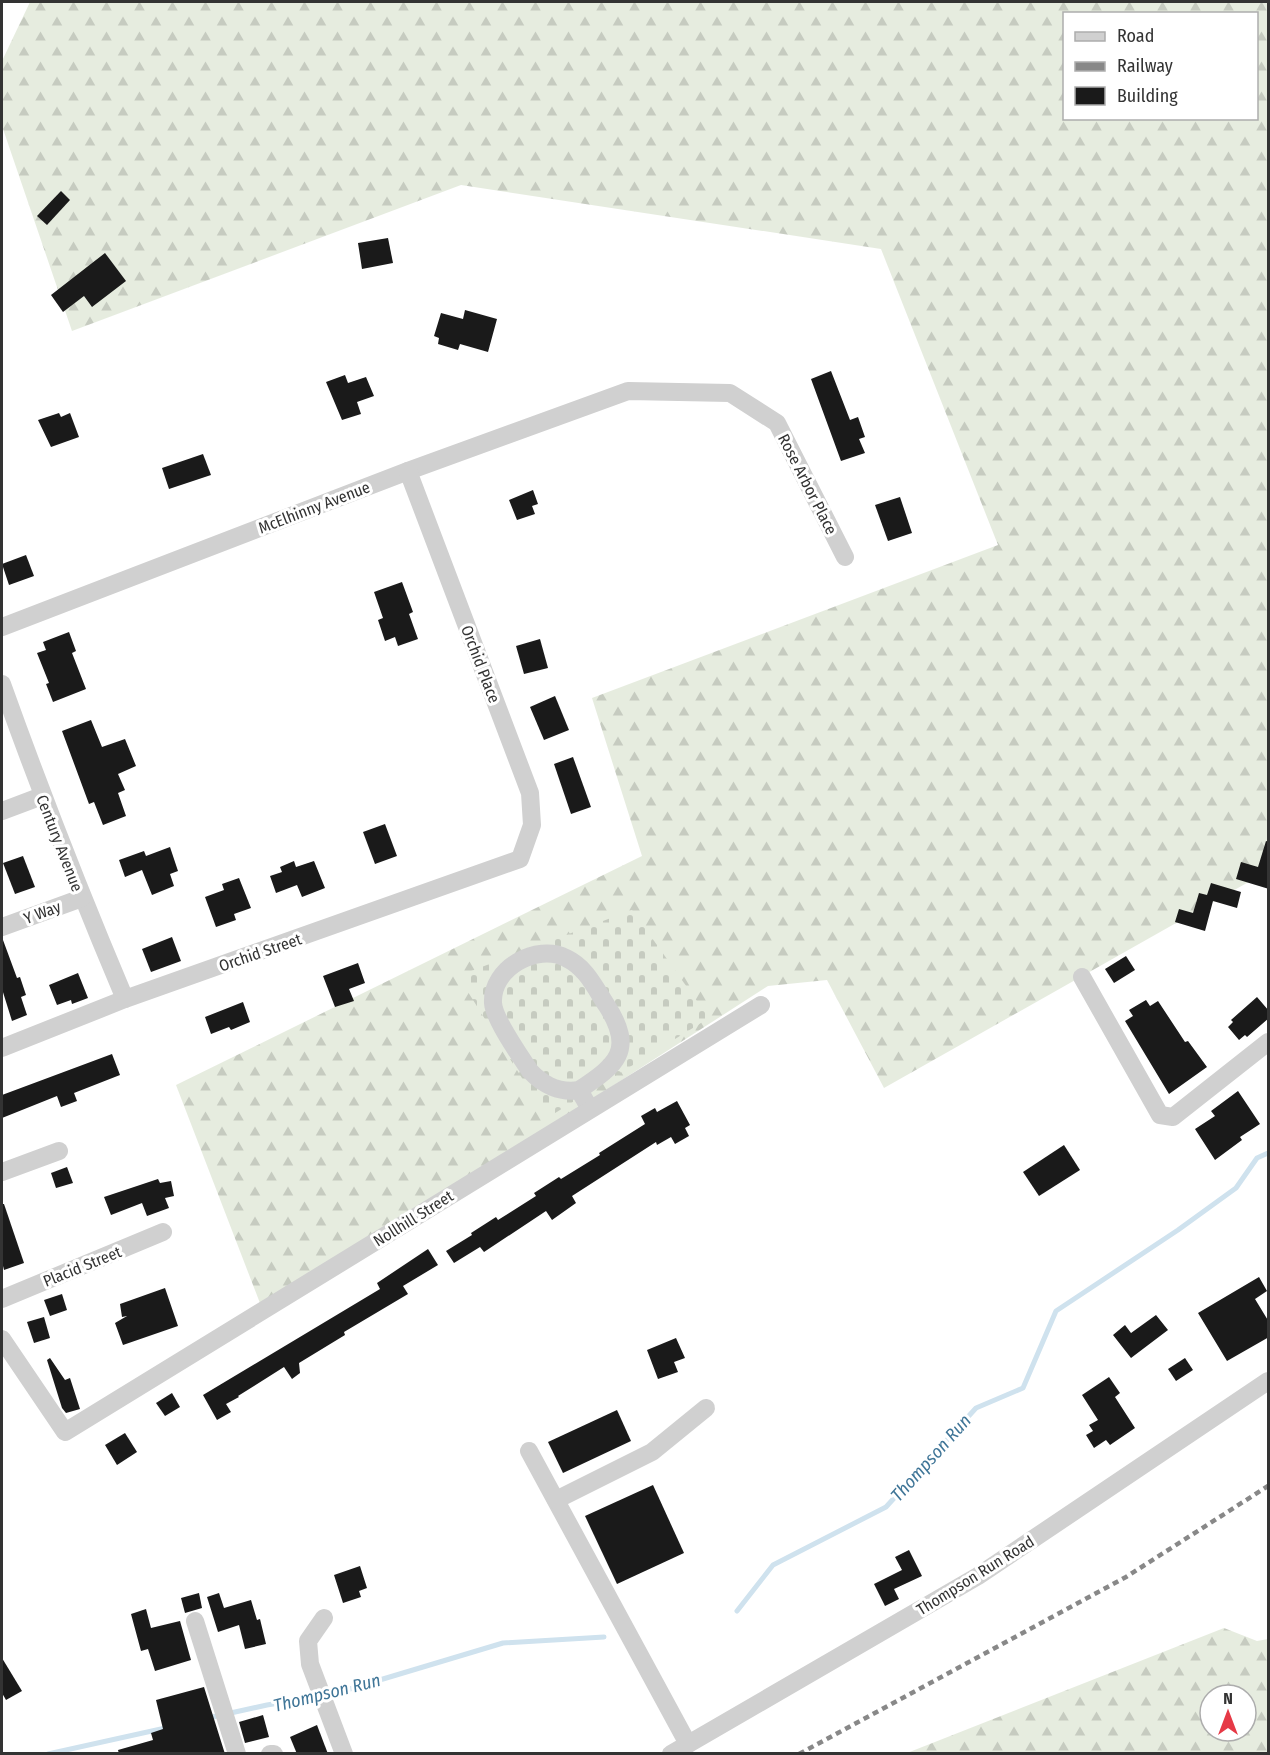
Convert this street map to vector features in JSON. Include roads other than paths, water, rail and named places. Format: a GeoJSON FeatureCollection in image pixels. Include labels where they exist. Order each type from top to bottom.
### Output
{"type":"FeatureCollection","features":[{"type":"Feature","properties":{"kind":"street","name":"McElhinny Avenue"},"geometry":{"type":"LineString","coordinates":[[2,627],[408,471],[628,392]]}},
{"type":"Feature","properties":{"kind":"street","name":"Rose Arbor Place"},"geometry":{"type":"LineString","coordinates":[[628,392],[730,393],[777,423],[845,557]]}},
{"type":"Feature","properties":{"kind":"street","name":"Orchid Place"},"geometry":{"type":"LineString","coordinates":[[408,471],[530,793],[532,825],[520,860]]}},
{"type":"Feature","properties":{"kind":"street","name":"Century Avenue"},"geometry":{"type":"LineString","coordinates":[[2,684],[42,796],[125,999]]}},
{"type":"Feature","properties":{"kind":"street"},"geometry":{"type":"LineString","coordinates":[[2,811],[42,796]]}},
{"type":"Feature","properties":{"kind":"street","name":"Orchid Street"},"geometry":{"type":"LineString","coordinates":[[2,1048],[125,999],[520,860]]}},
{"type":"Feature","properties":{"kind":"street","name":"Y Way"},"geometry":{"type":"LineString","coordinates":[[2,927],[82,898]]}},
{"type":"Feature","properties":{"kind":"street"},"geometry":{"type":"LineString","coordinates":[[540,955],[558,955],[580,967],[591,980],[618,1025],[621,1043],[616,1060],[579,1090],[560,1089],[537,1078],[519,1056],[495,1011],[496,983],[509,969],[525,959],[540,955]]}},
{"type":"Feature","properties":{"kind":"street"},"geometry":{"type":"LineString","coordinates":[[1082,977],[1160,1115],[1173,1117],[1269,1042]]}},
{"type":"Feature","properties":{"kind":"street","name":"Nollhill Street"},"geometry":{"type":"LineString","coordinates":[[2,1339],[65,1432],[762,1005]]}},
{"type":"Feature","properties":{"kind":"street"},"geometry":{"type":"LineString","coordinates":[[579,1090],[590,1109]]}},
{"type":"Feature","properties":{"kind":"street"},"geometry":{"type":"LineString","coordinates":[[2,1172],[59,1151]]}},
{"type":"Feature","properties":{"kind":"street","name":"Placid Street"},"geometry":{"type":"LineString","coordinates":[[2,1299],[163,1232]]}},
{"type":"Feature","properties":{"kind":"street","name":"Thompson Run Road"},"geometry":{"type":"LineString","coordinates":[[671,1754],[978,1576],[1269,1381]]}},
{"type":"Feature","properties":{"kind":"street"},"geometry":{"type":"LineString","coordinates":[[556,1500],[652,1452],[706,1408]]}},
{"type":"Feature","properties":{"kind":"street"},"geometry":{"type":"LineString","coordinates":[[529,1451],[688,1744]]}},
{"type":"Feature","properties":{"kind":"street"},"geometry":{"type":"LineString","coordinates":[[324,1618],[309,1641],[310,1664],[344,1754]]}},
{"type":"Feature","properties":{"kind":"street"},"geometry":{"type":"LineString","coordinates":[[195,1621],[237,1754]]}},
{"type":"Feature","properties":{"kind":"waterway","name":"Thompson Run"},"geometry":{"type":"LineString","coordinates":[[737,1611],[773,1565],[886,1507],[976,1408],[1023,1388],[1056,1311],[1178,1230],[1236,1188],[1257,1158],[1268,1153]]}},
{"type":"Feature","properties":{"kind":"waterway","name":"Thompson Run"},"geometry":{"type":"LineString","coordinates":[[208,1718],[333,1694],[503,1643],[604,1637]]}},
{"type":"Feature","properties":{"kind":"waterway","name":"Thompson Run"},"geometry":{"type":"LineString","coordinates":[[48,1754],[170,1727]]}},
{"type":"Feature","properties":{"kind":"railway"},"geometry":{"type":"LineString","coordinates":[[799,1754],[1126,1577],[1268,1486]]}}]}
